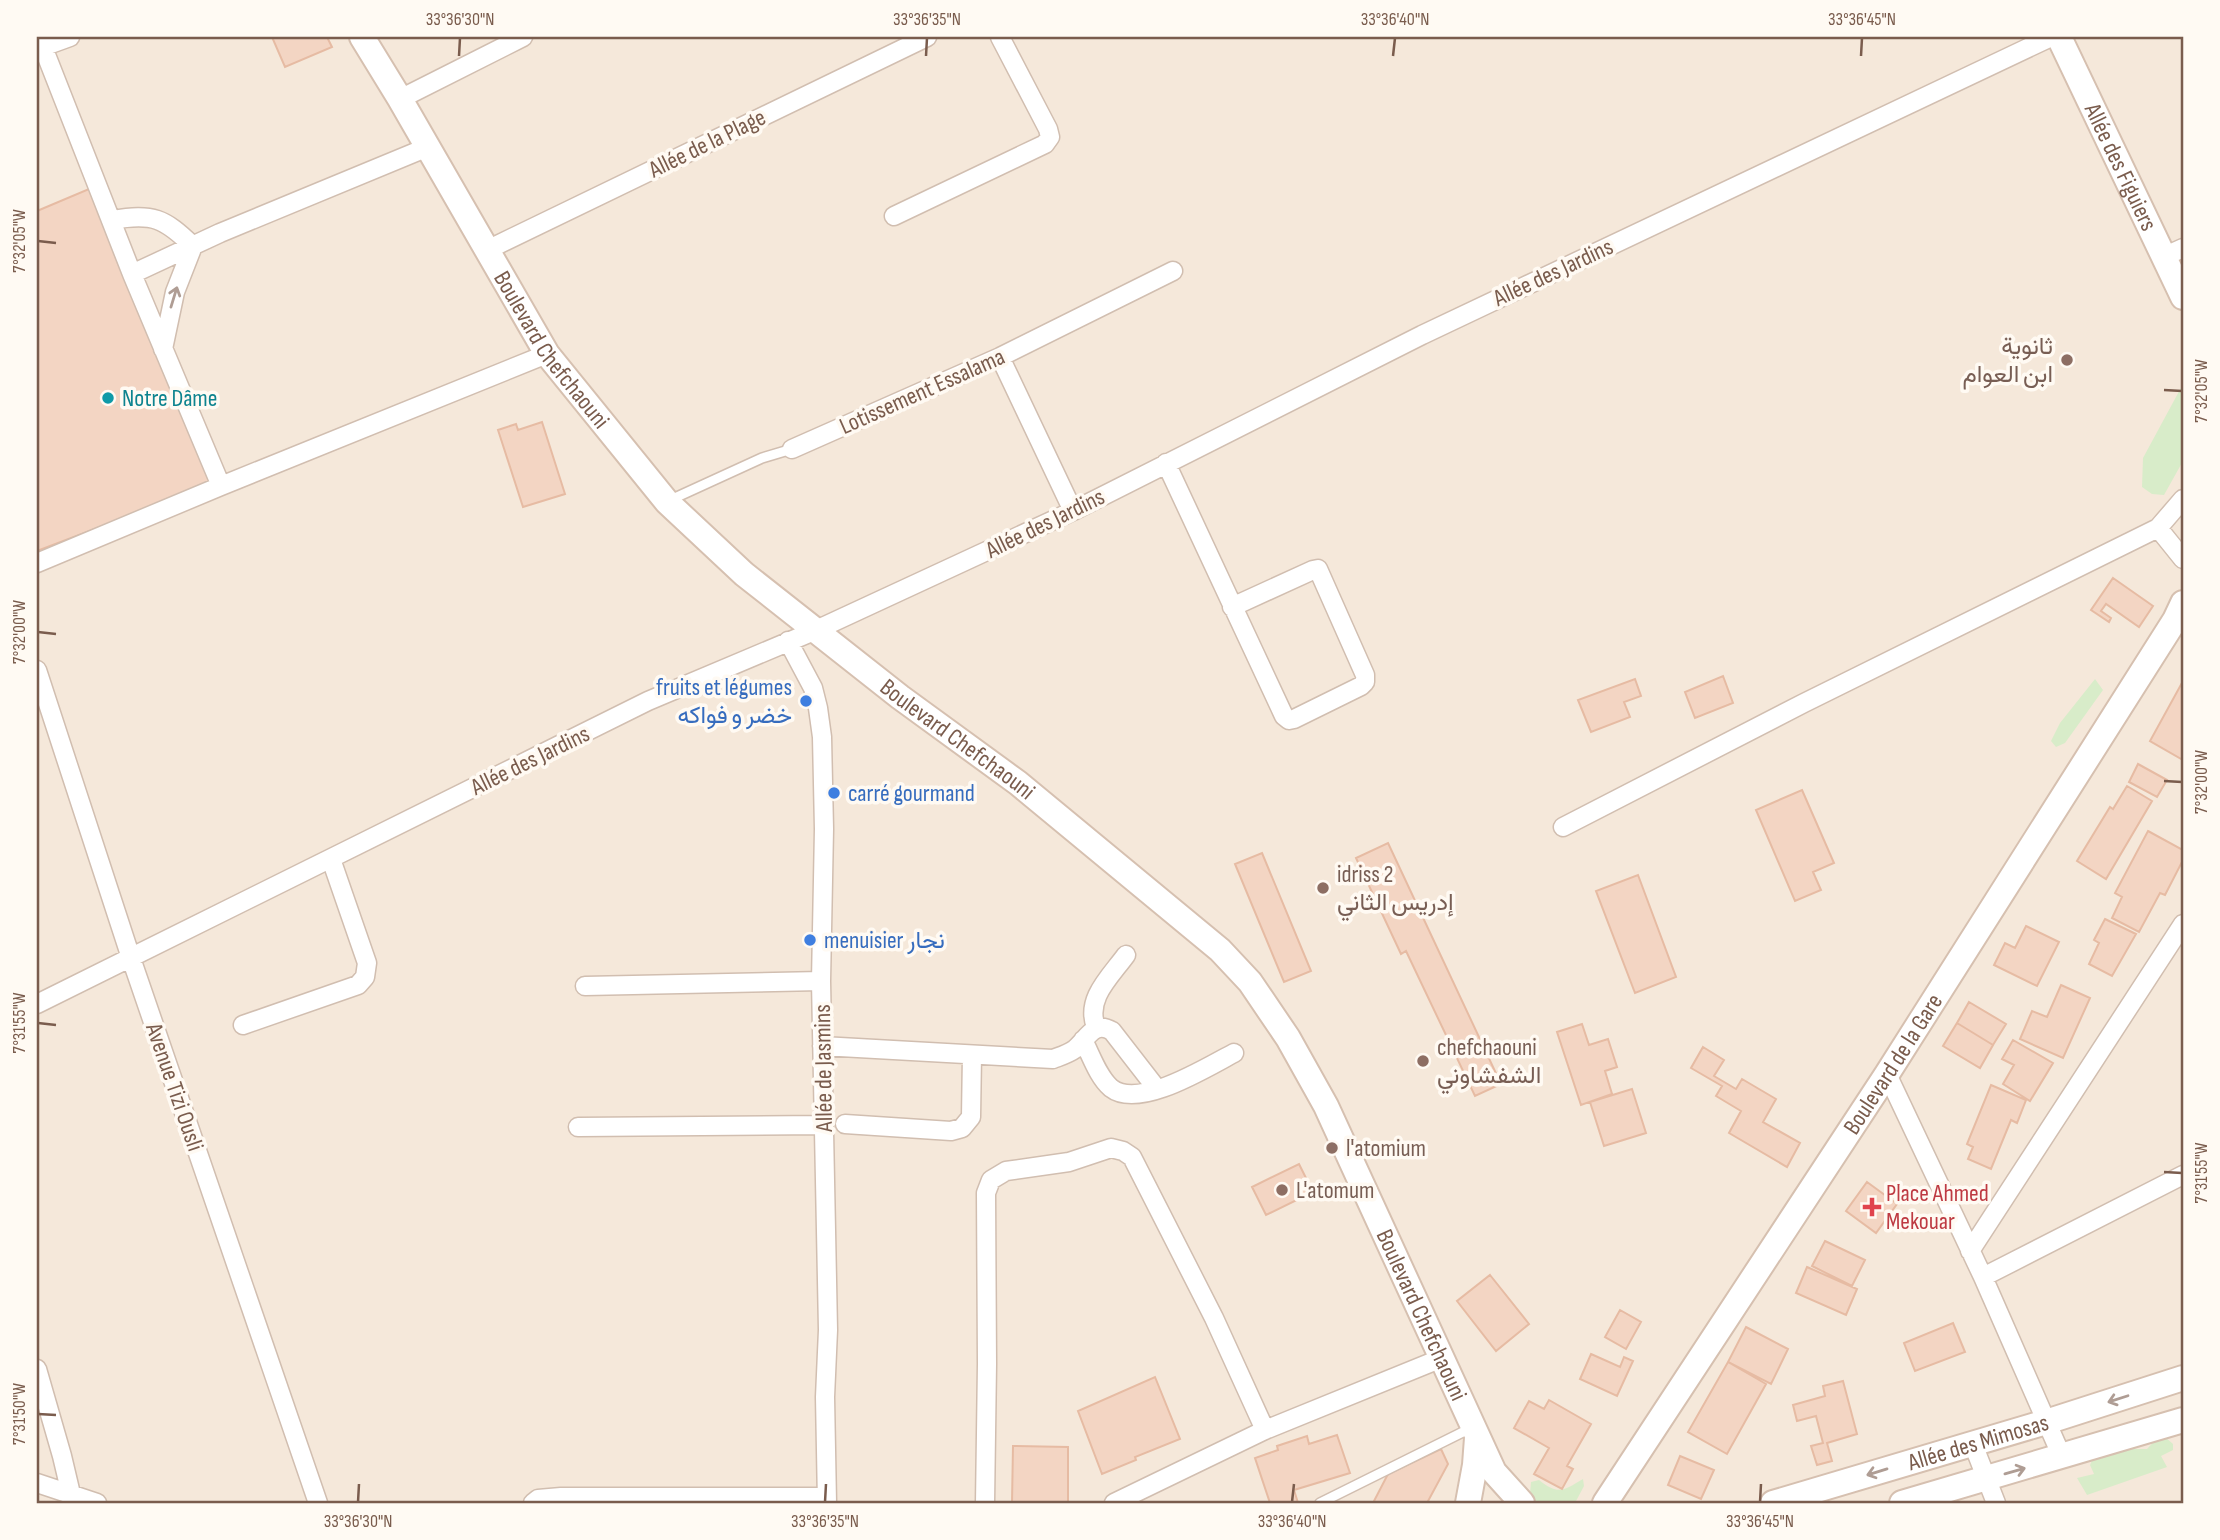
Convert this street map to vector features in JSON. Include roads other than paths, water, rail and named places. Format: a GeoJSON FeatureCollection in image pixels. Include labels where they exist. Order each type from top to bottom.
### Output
{"type":"FeatureCollection","features":[{"type":"Feature","properties":{"kind":"street"},"geometry":{"type":"LineString","coordinates":[[70,37],[40,48],[220,486]]}},
{"type":"Feature","properties":{"kind":"street","name":"Boulevard Chefchaouni"},"geometry":{"type":"LineString","coordinates":[[362,37],[547,354],[667,502],[744,574],[814,631],[1018,783],[1220,950],[1250,982],[1288,1038],[1326,1106],[1496,1476],[1522,1503]]}},
{"type":"Feature","properties":{"kind":"street"},"geometry":{"type":"LineString","coordinates":[[400,99],[523,37]]}},
{"type":"Feature","properties":{"kind":"street","name":"Allée de la Plage"},"geometry":{"type":"LineString","coordinates":[[487,250],[927,37]]}},
{"type":"Feature","properties":{"kind":"street"},"geometry":{"type":"LineString","coordinates":[[894,216],[1045,144],[1050,137],[1000,37]]}},
{"type":"Feature","properties":{"kind":"street","name":"Allée des Jardins"},"geometry":{"type":"LineString","coordinates":[[37,1004],[648,701],[814,631],[1073,511],[1422,335],[2051,37]]}},
{"type":"Feature","properties":{"kind":"street","name":"Allée des Figuiers"},"geometry":{"type":"LineString","coordinates":[[2059,37],[2173,252],[2183,297]]}},
{"type":"Feature","properties":{"kind":"street"},"geometry":{"type":"LineString","coordinates":[[132,274],[428,147]]}},
{"type":"Feature","properties":{"kind":"street"},"geometry":{"type":"LineString","coordinates":[[112,220],[140,217],[165,221],[193,246]]}},
{"type":"Feature","properties":{"kind":"street"},"geometry":{"type":"LineString","coordinates":[[163,349],[175,292],[193,246]]}},
{"type":"Feature","properties":{"kind":"street","name":"Lotissement Essalama"},"geometry":{"type":"LineString","coordinates":[[792,449],[1000,357],[1174,271]]}},
{"type":"Feature","properties":{"kind":"street"},"geometry":{"type":"LineString","coordinates":[[37,563],[547,354]]}},
{"type":"Feature","properties":{"kind":"street"},"geometry":{"type":"LineString","coordinates":[[1000,357],[1073,511]]}},
{"type":"Feature","properties":{"kind":"street"},"geometry":{"type":"LineString","coordinates":[[1166,463],[1232,607],[1284,716],[1289,720],[1365,682],[1365,675],[1318,569],[1232,607]]}},
{"type":"Feature","properties":{"kind":"street"},"geometry":{"type":"LineString","coordinates":[[1563,827],[1804,703],[2158,528],[2183,499]]}},
{"type":"Feature","properties":{"kind":"street"},"geometry":{"type":"LineString","coordinates":[[2158,528],[2183,559]]}},
{"type":"Feature","properties":{"kind":"street","name":"Boulevard de la Gare"},"geometry":{"type":"LineString","coordinates":[[1605,1503],[1887,1074],[2181,612]]}},
{"type":"Feature","properties":{"kind":"street","name":"Allée de Jasmins"},"geometry":{"type":"LineString","coordinates":[[788,641],[813,688],[822,737],[824,829],[821,981],[828,1330],[825,1397],[826,1500]]}},
{"type":"Feature","properties":{"kind":"street","name":"Avenue Tizi Ousli"},"geometry":{"type":"LineString","coordinates":[[37,670],[131,958],[318,1503]]}},
{"type":"Feature","properties":{"kind":"street"},"geometry":{"type":"LineString","coordinates":[[243,1025],[358,985],[365,977],[367,962],[331,859]]}},
{"type":"Feature","properties":{"kind":"street"},"geometry":{"type":"LineString","coordinates":[[1970,1251],[2183,924]]}},
{"type":"Feature","properties":{"kind":"street"},"geometry":{"type":"LineString","coordinates":[[1096,1027],[1093,1013],[1096,996],[1126,955]]}},
{"type":"Feature","properties":{"kind":"street"},"geometry":{"type":"LineString","coordinates":[[585,986],[821,981]]}},
{"type":"Feature","properties":{"kind":"street"},"geometry":{"type":"LineString","coordinates":[[822,1046],[1053,1059],[1065,1055],[1096,1027]]}},
{"type":"Feature","properties":{"kind":"street"},"geometry":{"type":"LineString","coordinates":[[1096,1027],[1112,1031],[1157,1089]]}},
{"type":"Feature","properties":{"kind":"street"},"geometry":{"type":"LineString","coordinates":[[1083,1041],[1105,1080],[1123,1094],[1138,1095],[1187,1078],[1234,1053]]}},
{"type":"Feature","properties":{"kind":"street"},"geometry":{"type":"LineString","coordinates":[[845,1124],[951,1131],[962,1128],[971,1116],[972,1055]]}},
{"type":"Feature","properties":{"kind":"street"},"geometry":{"type":"LineString","coordinates":[[1887,1074],[1983,1277],[2062,1457]]}},
{"type":"Feature","properties":{"kind":"street"},"geometry":{"type":"LineString","coordinates":[[578,1127],[824,1125]]}},
{"type":"Feature","properties":{"kind":"street"},"geometry":{"type":"LineString","coordinates":[[985,1503],[986,1193],[991,1180],[1006,1171],[1069,1163],[1111,1148],[1132,1157],[1214,1318],[1265,1430]]}},
{"type":"Feature","properties":{"kind":"street"},"geometry":{"type":"LineString","coordinates":[[1983,1277],[2183,1175]]}},
{"type":"Feature","properties":{"kind":"street"},"geometry":{"type":"LineString","coordinates":[[1114,1503],[1265,1430],[1442,1358]]}},
{"type":"Feature","properties":{"kind":"street"},"geometry":{"type":"LineString","coordinates":[[37,1369],[71,1499]]}},
{"type":"Feature","properties":{"kind":"street","name":"Allée des Mimosas"},"geometry":{"type":"LineString","coordinates":[[1773,1503],[2046,1422],[2183,1378]]}},
{"type":"Feature","properties":{"kind":"street","name":"Allée des Mimosas"},"geometry":{"type":"LineString","coordinates":[[1902,1503],[2183,1420]]}},
{"type":"Feature","properties":{"kind":"street"},"geometry":{"type":"LineString","coordinates":[[1468,1503],[1474,1478],[1475,1432]]}},
{"type":"Feature","properties":{"kind":"street"},"geometry":{"type":"LineString","coordinates":[[1973,1444],[1996,1503]]}},
{"type":"Feature","properties":{"kind":"street","name":"Boulevard Chefchaouni"},"geometry":{"type":"LineString","coordinates":[[1496,1476],[1499,1503]]}},
{"type":"Feature","properties":{"kind":"street"},"geometry":{"type":"LineString","coordinates":[[37,1483],[71,1499],[97,1503]]}},
{"type":"Feature","properties":{"kind":"street"},"geometry":{"type":"LineString","coordinates":[[533,1503],[538,1499],[561,1497],[826,1500]]}},
{"type":"Feature","properties":{"kind":"lane","name":"Lotissement Essalama"},"geometry":{"type":"LineString","coordinates":[[667,502],[762,458],[792,449]]}},
{"type":"Feature","properties":{"kind":"lane"},"geometry":{"type":"LineString","coordinates":[[1320,1503],[1475,1432]]}},
{"type":"Feature","properties":{"kind":"place","name":"ثانوية ابن العوام"},"geometry":{"type":"Point","coordinates":[2067,360]}},
{"type":"Feature","properties":{"kind":"place","name":"Notre Dâme"},"geometry":{"type":"Point","coordinates":[108,398]}},
{"type":"Feature","properties":{"kind":"place","name":"fruits et légumes خضر و فواكه"},"geometry":{"type":"Point","coordinates":[806,701]}},
{"type":"Feature","properties":{"kind":"place","name":"carré gourmand"},"geometry":{"type":"Point","coordinates":[834,793]}},
{"type":"Feature","properties":{"kind":"place","name":"idriss 2 إدريس الثاني"},"geometry":{"type":"Point","coordinates":[1323,888]}},
{"type":"Feature","properties":{"kind":"place","name":"menuisier نجار"},"geometry":{"type":"Point","coordinates":[810,940]}},
{"type":"Feature","properties":{"kind":"place","name":"chefchaouni الشفشاوني"},"geometry":{"type":"Point","coordinates":[1423,1061]}},
{"type":"Feature","properties":{"kind":"place","name":"l'atomium"},"geometry":{"type":"Point","coordinates":[1332,1148]}},
{"type":"Feature","properties":{"kind":"place","name":"L'atomum"},"geometry":{"type":"Point","coordinates":[1282,1190]}},
{"type":"Feature","properties":{"kind":"place","name":"Place Ahmed Mekouar"},"geometry":{"type":"Point","coordinates":[1872,1207]}}]}
